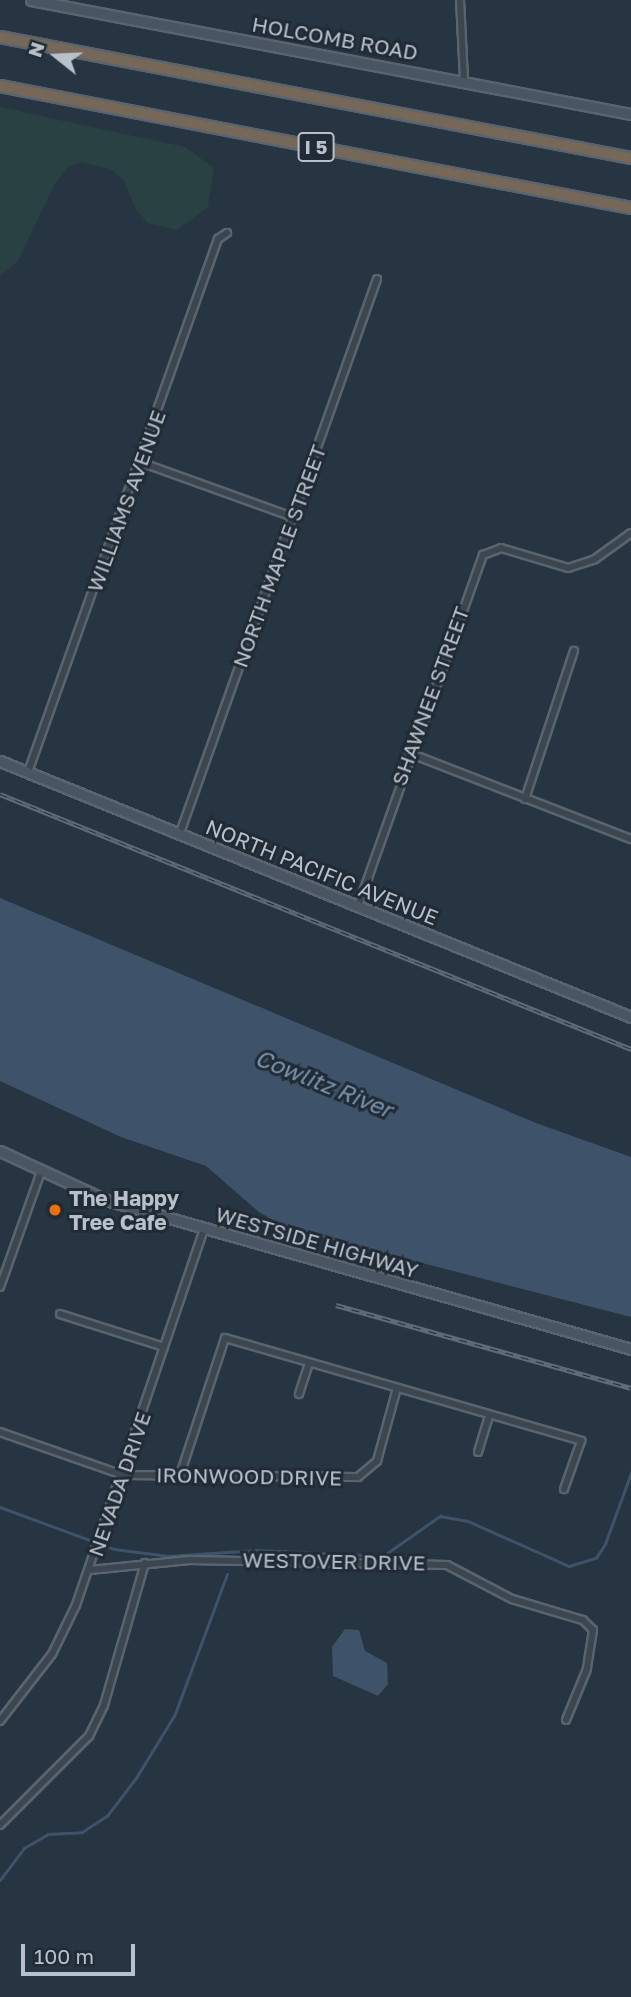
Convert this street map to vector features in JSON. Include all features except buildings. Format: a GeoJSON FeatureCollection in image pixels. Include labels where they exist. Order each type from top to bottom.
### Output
{"type":"FeatureCollection","features":[{"type":"Feature","properties":{"kind":"highway","name":"I 5"},"geometry":{"type":"LineString","coordinates":[[0,37],[631,158]]}},
{"type":"Feature","properties":{"kind":"highway","name":"I 5"},"geometry":{"type":"LineString","coordinates":[[0,86],[631,208]]}},
{"type":"Feature","properties":{"kind":"street","name":"HOLCOMB ROAD"},"geometry":{"type":"LineString","coordinates":[[31,0],[464,79],[631,114]]}},
{"type":"Feature","properties":{"kind":"street"},"geometry":{"type":"LineString","coordinates":[[460,0],[464,79]]}},
{"type":"Feature","properties":{"kind":"street","name":"WILLIAMS AVENUE"},"geometry":{"type":"LineString","coordinates":[[28,772],[218,239],[227,233]]}},
{"type":"Feature","properties":{"kind":"street","name":"NORTH MAPLE STREET"},"geometry":{"type":"LineString","coordinates":[[180,833],[377,279]]}},
{"type":"Feature","properties":{"kind":"street"},"geometry":{"type":"LineString","coordinates":[[140,462],[293,517]]}},
{"type":"Feature","properties":{"kind":"street","name":"SHAWNEE STREET"},"geometry":{"type":"LineString","coordinates":[[358,906],[409,753],[483,555],[501,548],[549,564],[581,565],[631,533]]}},
{"type":"Feature","properties":{"kind":"street"},"geometry":{"type":"LineString","coordinates":[[525,799],[574,651]]}},
{"type":"Feature","properties":{"kind":"street"},"geometry":{"type":"LineString","coordinates":[[409,753],[631,839]]}},
{"type":"Feature","properties":{"kind":"street","name":"NORTH PACIFIC AVENUE"},"geometry":{"type":"LineString","coordinates":[[0,761],[631,1017]]}},
{"type":"Feature","properties":{"kind":"street","name":"WESTSIDE HIGHWAY"},"geometry":{"type":"LineString","coordinates":[[0,1151],[106,1200],[631,1349]]}},
{"type":"Feature","properties":{"kind":"street"},"geometry":{"type":"LineString","coordinates":[[0,1287],[41,1172]]}},
{"type":"Feature","properties":{"kind":"street","name":"NEVADA DRIVE"},"geometry":{"type":"LineString","coordinates":[[0,1721],[52,1654],[90,1570],[204,1229]]}},
{"type":"Feature","properties":{"kind":"street"},"geometry":{"type":"LineString","coordinates":[[60,1314],[164,1347]]}},
{"type":"Feature","properties":{"kind":"street"},"geometry":{"type":"LineString","coordinates":[[180,1475],[225,1338],[489,1417],[581,1441],[564,1489]]}},
{"type":"Feature","properties":{"kind":"street"},"geometry":{"type":"LineString","coordinates":[[299,1394],[309,1363]]}},
{"type":"Feature","properties":{"kind":"street","name":"IRONWOOD DRIVE"},"geometry":{"type":"LineString","coordinates":[[0,1432],[122,1475],[358,1477],[377,1461],[397,1388]]}},
{"type":"Feature","properties":{"kind":"street"},"geometry":{"type":"LineString","coordinates":[[478,1452],[489,1417]]}},
{"type":"Feature","properties":{"kind":"street"},"geometry":{"type":"LineString","coordinates":[[0,1825],[89,1736],[104,1705],[145,1563]]}},
{"type":"Feature","properties":{"kind":"street","name":"WESTOVER DRIVE"},"geometry":{"type":"LineString","coordinates":[[90,1570],[145,1563],[447,1565],[482,1587],[583,1620],[593,1630],[587,1668],[566,1720]]}},
{"type":"Feature","properties":{"kind":"green space"},"geometry":{"type":"Polygon","coordinates":[[[0,107],[185,147],[214,168],[208,207],[177,230],[148,223],[136,210],[123,179],[110,169],[81,162],[68,167],[54,185],[18,261],[0,276],[0,107]]]}},
{"type":"Feature","properties":{"kind":"water","name":"Cowlitz River"},"geometry":{"type":"Polygon","coordinates":[[[0,898],[536,1123],[631,1157],[631,1317],[287,1228],[259,1212],[206,1166],[121,1137],[0,1081],[0,898]]]}},
{"type":"Feature","properties":{"kind":"water"},"geometry":{"type":"Polygon","coordinates":[[[345,1629],[359,1630],[365,1651],[387,1663],[388,1684],[378,1696],[333,1676],[332,1647],[345,1629]]]}},
{"type":"Feature","properties":{"kind":"waterway"},"geometry":{"type":"LineString","coordinates":[[0,1507],[114,1549],[169,1556],[256,1550],[383,1556],[440,1516],[468,1521],[569,1566],[596,1558],[605,1544],[631,1473]]}},
{"type":"Feature","properties":{"kind":"waterway"},"geometry":{"type":"LineString","coordinates":[[0,1880],[24,1848],[48,1834],[82,1832],[107,1816],[136,1778],[175,1714],[227,1574]]}},
{"type":"Feature","properties":{"kind":"railway"},"geometry":{"type":"LineString","coordinates":[[0,794],[631,1049]]}},
{"type":"Feature","properties":{"kind":"railway"},"geometry":{"type":"LineString","coordinates":[[336,1305],[631,1388]]}},
{"type":"Feature","properties":{"kind":"place","name":"The Happy Tree Cafe"},"geometry":{"type":"Point","coordinates":[55,1210]}}]}
